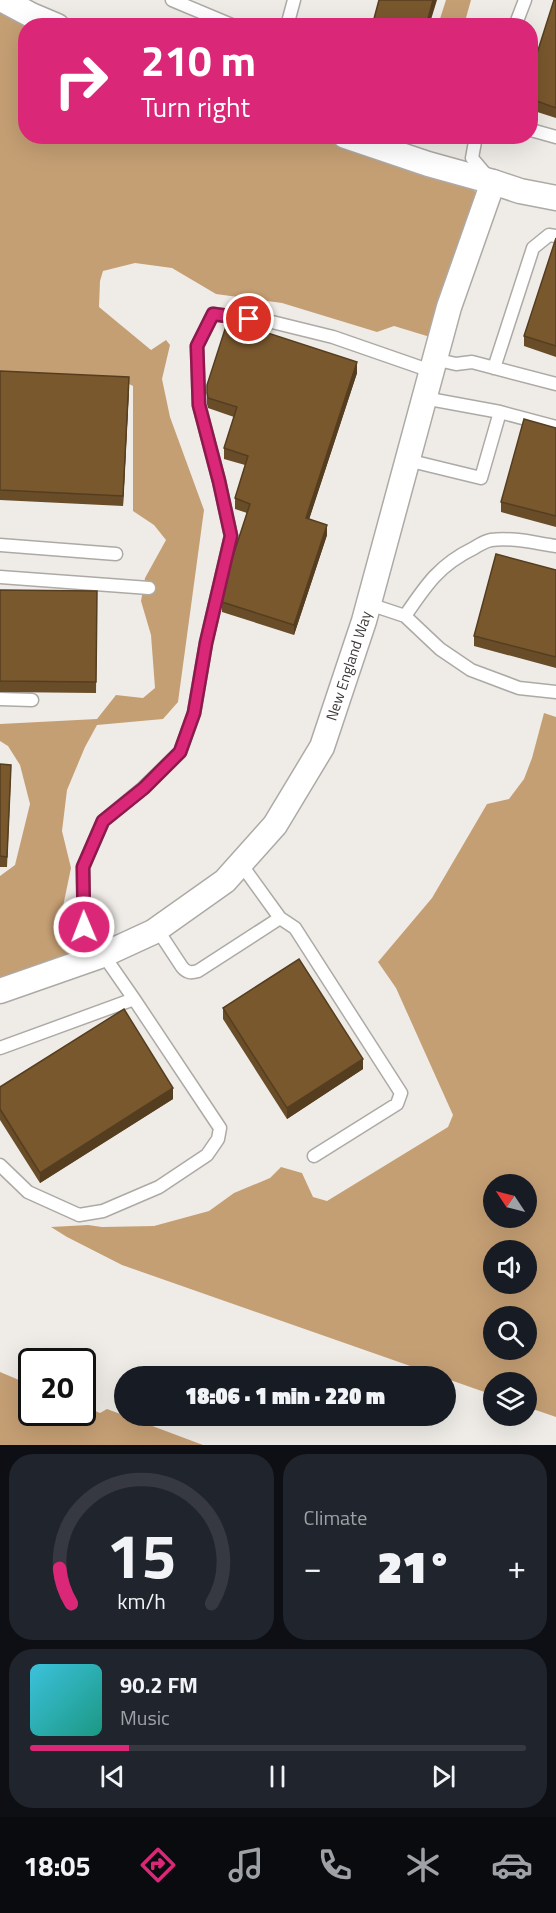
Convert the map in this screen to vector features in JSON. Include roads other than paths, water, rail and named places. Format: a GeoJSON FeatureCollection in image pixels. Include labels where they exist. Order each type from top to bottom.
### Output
{"type":"FeatureCollection","features":[{"type":"Feature","properties":{"kind":"street"},"geometry":{"type":"LineString","coordinates":[[3,0],[38,18]]}},
{"type":"Feature","properties":{"kind":"street"},"geometry":{"type":"LineString","coordinates":[[368,144],[428,165],[520,191],[556,198]]}},
{"type":"Feature","properties":{"kind":"street","name":"New England Way"},"geometry":{"type":"LineString","coordinates":[[0,991],[103,955],[157,929],[225,881],[275,825],[322,747],[369,604],[449,307],[493,182]]}},
{"type":"Feature","properties":{"kind":"lane"},"geometry":{"type":"LineString","coordinates":[[172,0],[215,18]]}},
{"type":"Feature","properties":{"kind":"lane"},"geometry":{"type":"LineString","coordinates":[[289,18],[294,0]]}},
{"type":"Feature","properties":{"kind":"lane"},"geometry":{"type":"LineString","coordinates":[[518,18],[525,0]]}},
{"type":"Feature","properties":{"kind":"lane"},"geometry":{"type":"LineString","coordinates":[[538,132],[556,137]]}},
{"type":"Feature","properties":{"kind":"lane"},"geometry":{"type":"LineString","coordinates":[[475,144],[472,158],[493,182]]}},
{"type":"Feature","properties":{"kind":"lane"},"geometry":{"type":"LineString","coordinates":[[494,368],[532,248],[549,235],[556,236]]}},
{"type":"Feature","properties":{"kind":"lane"},"geometry":{"type":"LineString","coordinates":[[0,1165],[28,1192],[79,1215],[103,1211],[159,1187],[207,1155],[218,1139],[220,1128],[84,927],[83,867],[103,821],[144,788],[180,752],[194,713],[206,643],[231,536],[199,405],[197,346],[213,314],[268,321],[433,365],[472,362],[556,384]]}},
{"type":"Feature","properties":{"kind":"lane"},"geometry":{"type":"LineString","coordinates":[[424,398],[500,412],[556,427]]}},
{"type":"Feature","properties":{"kind":"lane"},"geometry":{"type":"LineString","coordinates":[[407,460],[481,478],[500,412]]}},
{"type":"Feature","properties":{"kind":"lane"},"geometry":{"type":"LineString","coordinates":[[405,616],[441,568],[490,540],[512,540],[556,546]]}},
{"type":"Feature","properties":{"kind":"lane"},"geometry":{"type":"LineString","coordinates":[[0,545],[116,554]]}},
{"type":"Feature","properties":{"kind":"lane"},"geometry":{"type":"LineString","coordinates":[[0,578],[149,588]]}},
{"type":"Feature","properties":{"kind":"lane"},"geometry":{"type":"LineString","coordinates":[[369,604],[405,616],[440,649],[471,670],[519,688],[556,692]]}},
{"type":"Feature","properties":{"kind":"lane"},"geometry":{"type":"LineString","coordinates":[[0,699],[32,700]]}},
{"type":"Feature","properties":{"kind":"lane"},"geometry":{"type":"LineString","coordinates":[[241,864],[280,918],[295,928],[401,1093],[397,1104],[314,1156]]}},
{"type":"Feature","properties":{"kind":"lane"},"geometry":{"type":"LineString","coordinates":[[157,929],[185,971],[191,973],[198,971],[280,918]]}},
{"type":"Feature","properties":{"kind":"lane"},"geometry":{"type":"LineString","coordinates":[[0,1048],[134,999]]}}]}
